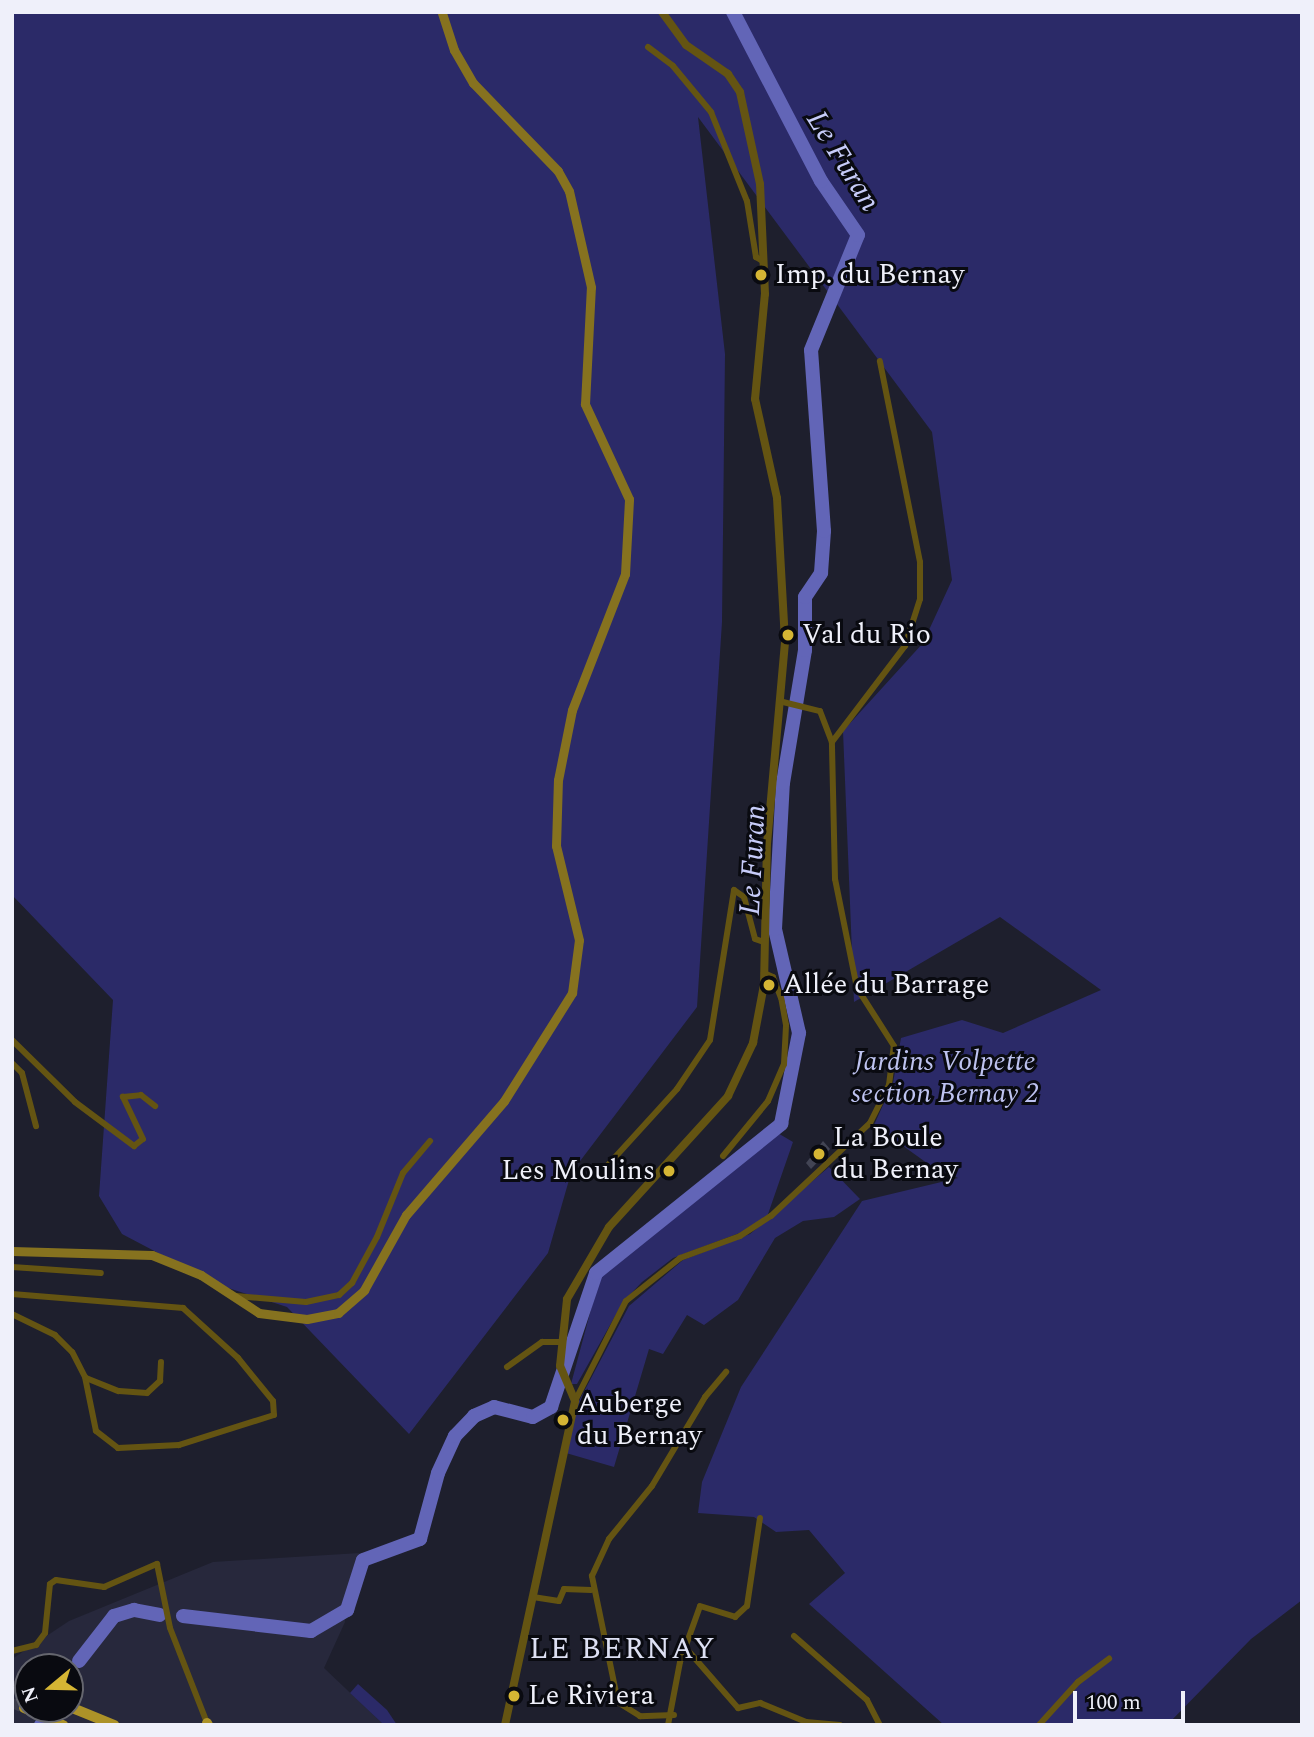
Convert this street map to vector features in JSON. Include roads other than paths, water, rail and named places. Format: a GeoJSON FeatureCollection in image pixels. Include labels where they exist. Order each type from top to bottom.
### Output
{"type":"FeatureCollection","features":[{"type":"Feature","properties":{"kind":"highway"},"geometry":{"type":"LineString","coordinates":[[84,1713],[114,1725]]}},
{"type":"Feature","properties":{"kind":"main road"},"geometry":{"type":"LineString","coordinates":[[12,1251],[152,1255],[176,1261],[259,1313],[307,1320],[353,1302],[406,1215],[504,1101],[559,1017],[579,966],[575,916],[556,846],[558,780],[572,710],[625,574],[629,499],[585,404],[590,288],[569,191],[551,163],[474,83],[454,50],[442,12]]}},
{"type":"Feature","properties":{"kind":"street"},"geometry":{"type":"LineString","coordinates":[[575,1401],[562,1376],[559,1342],[567,1299],[609,1227],[714,1113],[739,1076],[753,1042],[764,973],[767,844],[785,702],[780,520],[755,399],[766,263],[760,184],[740,92],[728,74],[686,45],[662,12]]}},
{"type":"Feature","properties":{"kind":"street"},"geometry":{"type":"LineString","coordinates":[[648,47],[673,66],[710,112],[747,201],[756,257],[766,263]]}},
{"type":"Feature","properties":{"kind":"street"},"geometry":{"type":"LineString","coordinates":[[832,742],[905,646],[920,599],[920,562],[880,361]]}},
{"type":"Feature","properties":{"kind":"street"},"geometry":{"type":"LineString","coordinates":[[505,1725],[575,1401],[626,1301],[680,1258],[740,1236],[771,1216],[870,1123],[889,1085],[894,1046],[858,988],[835,879],[832,742],[820,710],[785,702]]}},
{"type":"Feature","properties":{"kind":"street"},"geometry":{"type":"LineString","coordinates":[[597,1177],[677,1089],[710,1040],[734,890],[744,897],[755,939],[764,942]]}},
{"type":"Feature","properties":{"kind":"street"},"geometry":{"type":"LineString","coordinates":[[723,1156],[768,1101],[784,1064],[786,1025],[781,998],[773,977],[764,973]]}},
{"type":"Feature","properties":{"kind":"street"},"geometry":{"type":"LineString","coordinates":[[12,1040],[75,1102],[134,1146],[143,1139],[123,1097],[141,1095],[155,1106]]}},
{"type":"Feature","properties":{"kind":"street"},"geometry":{"type":"LineString","coordinates":[[12,1063],[22,1073],[36,1126]]}},
{"type":"Feature","properties":{"kind":"street"},"geometry":{"type":"LineString","coordinates":[[229,1295],[306,1302],[339,1294],[352,1283],[377,1237],[403,1173],[430,1141]]}},
{"type":"Feature","properties":{"kind":"street"},"geometry":{"type":"LineString","coordinates":[[12,1267],[101,1273]]}},
{"type":"Feature","properties":{"kind":"street"},"geometry":{"type":"LineString","coordinates":[[12,1294],[183,1308],[238,1358],[276,1408],[269,1421],[179,1445],[118,1448],[96,1431],[89,1417],[85,1377],[55,1335],[12,1314]]}},
{"type":"Feature","properties":{"kind":"street"},"geometry":{"type":"LineString","coordinates":[[507,1367],[542,1342],[559,1342]]}},
{"type":"Feature","properties":{"kind":"street"},"geometry":{"type":"LineString","coordinates":[[85,1377],[119,1391],[146,1393],[160,1381],[161,1362]]}},
{"type":"Feature","properties":{"kind":"street"},"geometry":{"type":"LineString","coordinates":[[674,1714],[640,1716],[618,1702],[591,1590],[609,1539],[652,1486],[705,1397],[726,1373]]}},
{"type":"Feature","properties":{"kind":"street"},"geometry":{"type":"LineString","coordinates":[[670,1724],[685,1647],[700,1606],[735,1617],[747,1606],[760,1517]]}},
{"type":"Feature","properties":{"kind":"street"},"geometry":{"type":"LineString","coordinates":[[12,1651],[36,1645],[45,1633],[50,1584],[56,1580],[104,1587],[157,1563],[170,1628],[208,1724]]}},
{"type":"Feature","properties":{"kind":"street"},"geometry":{"type":"LineString","coordinates":[[533,1597],[559,1601],[564,1589],[591,1590]]}},
{"type":"Feature","properties":{"kind":"street"},"geometry":{"type":"LineString","coordinates":[[794,1636],[867,1700],[880,1725]]}},
{"type":"Feature","properties":{"kind":"street"},"geometry":{"type":"LineString","coordinates":[[685,1647],[738,1708],[760,1703],[806,1722],[840,1725]]}},
{"type":"Feature","properties":{"kind":"street"},"geometry":{"type":"LineString","coordinates":[[1039,1725],[1078,1682],[1109,1659]]}},
{"type":"Feature","properties":{"kind":"waterway","name":"Le Furan"},"geometry":{"type":"LineString","coordinates":[[183,1616],[311,1631],[347,1610],[363,1560],[420,1539],[438,1473],[455,1436],[474,1416],[494,1407],[533,1417],[551,1407],[596,1273],[781,1124],[799,1033],[775,929],[783,783],[805,650],[805,597],[821,573],[824,531],[811,350],[858,235],[821,181],[733,12]]}},
{"type":"Feature","properties":{"kind":"waterway","name":"Le Furan"},"geometry":{"type":"LineString","coordinates":[[84,1655],[114,1616],[134,1610],[160,1615]]}},
{"type":"Feature","properties":{"kind":"place","name":"Imp. du Bernay"},"geometry":{"type":"Point","coordinates":[761,275]}},
{"type":"Feature","properties":{"kind":"place","name":"Val du Rio"},"geometry":{"type":"Point","coordinates":[788,635]}},
{"type":"Feature","properties":{"kind":"place","name":"Allée du Barrage"},"geometry":{"type":"Point","coordinates":[769,985]}},
{"type":"Feature","properties":{"kind":"place","name":"La Boule du Bernay"},"geometry":{"type":"Point","coordinates":[819,1154]}},
{"type":"Feature","properties":{"kind":"place","name":"Les Moulins"},"geometry":{"type":"Point","coordinates":[669,1171]}},
{"type":"Feature","properties":{"kind":"place","name":"Auberge du Bernay"},"geometry":{"type":"Point","coordinates":[563,1420]}},
{"type":"Feature","properties":{"kind":"place","name":"Le Riviera"},"geometry":{"type":"Point","coordinates":[514,1696]}},
{"type":"Feature","properties":{"kind":"district","name":"LE BERNAY"},"geometry":{"type":"Point","coordinates":[623,1649]}},
{"type":"Feature","properties":{"kind":"park label","name":"Jardins Volpette section Bernay 2"},"geometry":{"type":"Point","coordinates":[945,1078]}}]}
